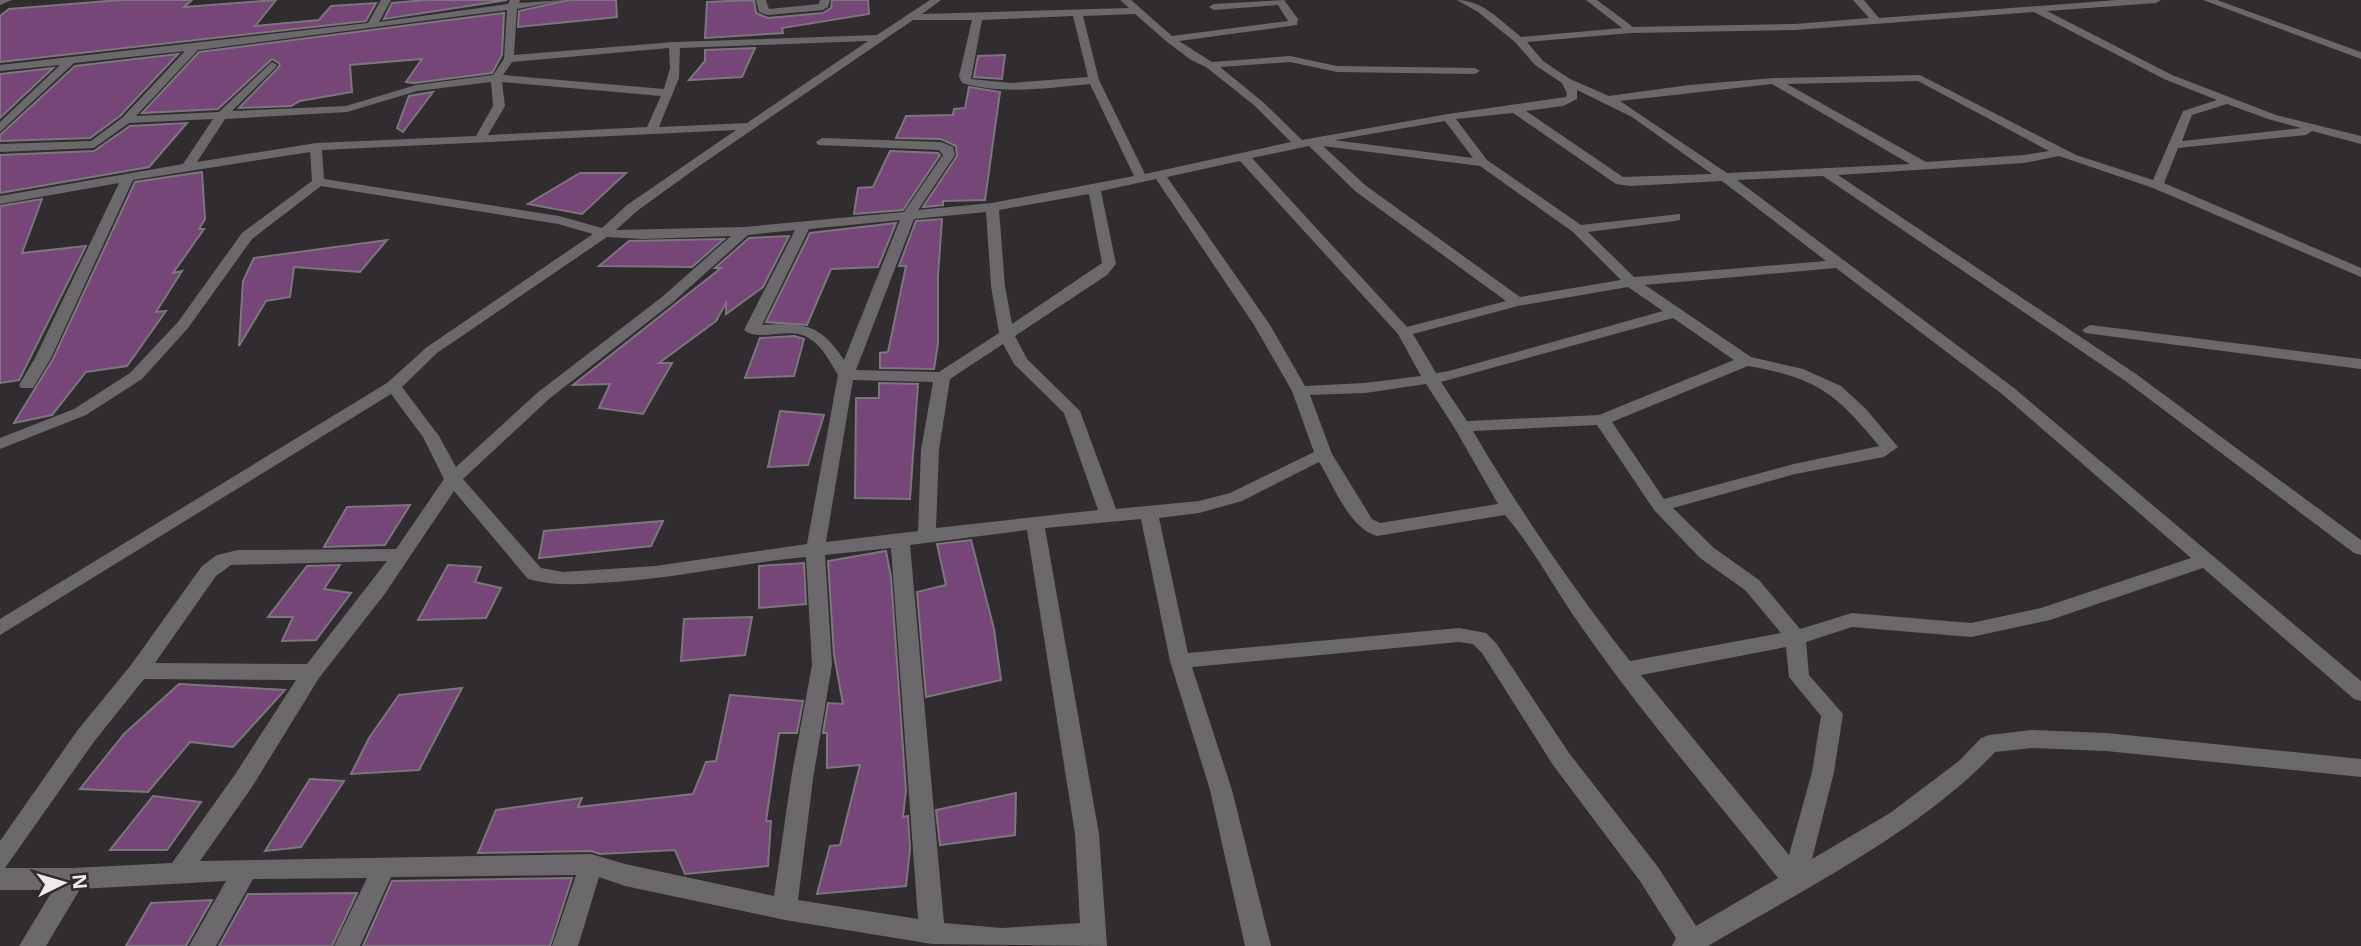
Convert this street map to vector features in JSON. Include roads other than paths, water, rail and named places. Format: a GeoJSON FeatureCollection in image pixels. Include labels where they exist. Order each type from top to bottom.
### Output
{"type":"FeatureCollection","features":[{"type":"Feature","properties":{"kind":"street"},"geometry":{"type":"LineString","coordinates":[[0,2],[7,0]]}},
{"type":"Feature","properties":{"kind":"street"},"geometry":{"type":"LineString","coordinates":[[371,26],[386,0]]}},
{"type":"Feature","properties":{"kind":"street"},"geometry":{"type":"LineString","coordinates":[[0,68],[194,48],[371,26],[425,14],[561,0]]}},
{"type":"Feature","properties":{"kind":"street"},"geometry":{"type":"LineString","coordinates":[[761,0],[762,10],[768,12],[823,7],[825,0]]}},
{"type":"Feature","properties":{"kind":"street"},"geometry":{"type":"LineString","coordinates":[[0,628],[393,386],[432,350],[604,233],[632,208],[750,126],[936,0]]}},
{"type":"Feature","properties":{"kind":"street"},"geometry":{"type":"LineString","coordinates":[[1027,14],[1028,0]]}},
{"type":"Feature","properties":{"kind":"street"},"geometry":{"type":"LineString","coordinates":[[1125,0],[1134,11],[1195,58],[1210,65],[1360,188],[1517,302]]}},
{"type":"Feature","properties":{"kind":"street"},"geometry":{"type":"LineString","coordinates":[[1463,0],[1469,0]]}},
{"type":"Feature","properties":{"kind":"street"},"geometry":{"type":"LineString","coordinates":[[1463,0],[1481,10],[1518,40],[1539,63],[1566,81],[1609,99],[1636,115],[1724,177],[2008,391],[2361,693]]}},
{"type":"Feature","properties":{"kind":"street"},"geometry":{"type":"LineString","coordinates":[[1591,0],[1631,30]]}},
{"type":"Feature","properties":{"kind":"street"},"geometry":{"type":"LineString","coordinates":[[1858,0],[1868,8],[1875,20]]}},
{"type":"Feature","properties":{"kind":"street"},"geometry":{"type":"LineString","coordinates":[[2016,0],[2168,76],[2227,100],[2272,117],[2361,140]]}},
{"type":"Feature","properties":{"kind":"street"},"geometry":{"type":"LineString","coordinates":[[1518,40],[1631,30],[1763,29],[2156,0]]}},
{"type":"Feature","properties":{"kind":"street"},"geometry":{"type":"LineString","coordinates":[[2208,0],[2361,56]]}},
{"type":"Feature","properties":{"kind":"street"},"geometry":{"type":"LineString","coordinates":[[1170,39],[1293,23],[1280,1],[1214,7]]}},
{"type":"Feature","properties":{"kind":"street"},"geometry":{"type":"LineString","coordinates":[[479,140],[499,106],[496,78],[509,59],[514,4]]}},
{"type":"Feature","properties":{"kind":"street"},"geometry":{"type":"LineString","coordinates":[[912,17],[1134,11]]}},
{"type":"Feature","properties":{"kind":"street"},"geometry":{"type":"LineString","coordinates":[[1077,13],[1094,80],[1141,178]]}},
{"type":"Feature","properties":{"kind":"street"},"geometry":{"type":"LineString","coordinates":[[976,17],[964,76],[975,85],[1031,86],[1094,80]]}},
{"type":"Feature","properties":{"kind":"street"},"geometry":{"type":"LineString","coordinates":[[509,59],[674,45],[877,38]]}},
{"type":"Feature","properties":{"kind":"street"},"geometry":{"type":"LineString","coordinates":[[651,131],[658,111],[675,80],[677,56],[674,45]]}},
{"type":"Feature","properties":{"kind":"street"},"geometry":{"type":"LineString","coordinates":[[0,148],[94,144],[126,120],[194,48]]}},
{"type":"Feature","properties":{"kind":"street"},"geometry":{"type":"LineString","coordinates":[[1210,65],[1290,59],[1337,69],[1475,71]]}},
{"type":"Feature","properties":{"kind":"street"},"geometry":{"type":"LineString","coordinates":[[0,128],[70,61]]}},
{"type":"Feature","properties":{"kind":"street"},"geometry":{"type":"LineString","coordinates":[[187,167],[220,116],[272,65]]}},
{"type":"Feature","properties":{"kind":"street"},"geometry":{"type":"LineString","coordinates":[[126,120],[347,109],[416,88],[496,78],[669,93]]}},
{"type":"Feature","properties":{"kind":"street"},"geometry":{"type":"LineString","coordinates":[[1609,99],[1689,88],[1774,81],[1920,78],[2061,152],[2157,185],[2361,272]]}},
{"type":"Feature","properties":{"kind":"street"},"geometry":{"type":"LineString","coordinates":[[0,444],[79,412],[136,376],[183,325],[247,236],[318,182],[559,220],[604,233],[744,231],[992,208],[1094,189],[1305,143],[1448,117],[1563,103],[1571,99],[1573,93],[1566,81]]}},
{"type":"Feature","properties":{"kind":"street"},"geometry":{"type":"LineString","coordinates":[[1774,81],[1923,166]]}},
{"type":"Feature","properties":{"kind":"street"},"geometry":{"type":"LineString","coordinates":[[2157,185],[2188,113],[2227,100]]}},
{"type":"Feature","properties":{"kind":"street"},"geometry":{"type":"LineString","coordinates":[[1514,108],[1606,174],[1620,181],[1923,166],[2024,159],[2061,152]]}},
{"type":"Feature","properties":{"kind":"street"},"geometry":{"type":"LineString","coordinates":[[1448,117],[1483,163],[1578,229],[1631,282],[1746,362],[1786,368],[1828,384],[1861,414],[1889,447],[1878,453],[1794,470],[1660,506]]}},
{"type":"Feature","properties":{"kind":"street"},"geometry":{"type":"LineString","coordinates":[[0,200],[187,167],[316,148],[750,126]]}},
{"type":"Feature","properties":{"kind":"street"},"geometry":{"type":"LineString","coordinates":[[2173,145],[2320,130]]}},
{"type":"Feature","properties":{"kind":"street"},"geometry":{"type":"LineString","coordinates":[[785,909],[802,779],[822,665],[815,551],[846,375],[908,216],[949,156],[949,150],[929,146],[822,142]]}},
{"type":"Feature","properties":{"kind":"street"},"geometry":{"type":"LineString","coordinates":[[1305,143],[1483,163]]}},
{"type":"Feature","properties":{"kind":"street"},"geometry":{"type":"LineString","coordinates":[[316,148],[318,182]]}},
{"type":"Feature","properties":{"kind":"street"},"geometry":{"type":"LineString","coordinates":[[1243,156],[1404,332],[1509,508],[1528,530],[1587,620],[1794,880]]}},
{"type":"Feature","properties":{"kind":"street"},"geometry":{"type":"LineString","coordinates":[[1825,172],[2130,377],[2361,549]]}},
{"type":"Feature","properties":{"kind":"street"},"geometry":{"type":"LineString","coordinates":[[1160,174],[1262,325],[1300,391],[1322,454],[1365,523],[1377,530],[1509,508]]}},
{"type":"Feature","properties":{"kind":"street"},"geometry":{"type":"LineString","coordinates":[[27,385],[43,358],[128,178]]}},
{"type":"Feature","properties":{"kind":"street"},"geometry":{"type":"LineString","coordinates":[[846,375],[942,377],[1102,272],[1109,264],[1094,189]]}},
{"type":"Feature","properties":{"kind":"street"},"geometry":{"type":"LineString","coordinates":[[992,208],[998,286],[1007,336],[1020,361],[1072,411],[1109,515]]}},
{"type":"Feature","properties":{"kind":"street"},"geometry":{"type":"LineString","coordinates":[[1578,229],[1675,216]]}},
{"type":"Feature","properties":{"kind":"street"},"geometry":{"type":"LineString","coordinates":[[804,226],[752,330],[798,328],[812,331],[828,345],[846,375]]}},
{"type":"Feature","properties":{"kind":"street"},"geometry":{"type":"LineString","coordinates":[[177,874],[244,780],[312,672],[402,555],[453,479],[543,396],[667,300],[744,231]]}},
{"type":"Feature","properties":{"kind":"street"},"geometry":{"type":"LineString","coordinates":[[1404,332],[1517,302],[1631,282],[1839,264]]}},
{"type":"Feature","properties":{"kind":"street"},"geometry":{"type":"LineString","coordinates":[[1300,391],[1365,388],[1451,375],[1676,312]]}},
{"type":"Feature","properties":{"kind":"street"},"geometry":{"type":"LineString","coordinates":[[2090,330],[2361,364]]}},
{"type":"Feature","properties":{"kind":"street"},"geometry":{"type":"LineString","coordinates":[[1462,426],[1602,420],[1746,362]]}},
{"type":"Feature","properties":{"kind":"street"},"geometry":{"type":"LineString","coordinates":[[927,535],[930,450],[942,377]]}},
{"type":"Feature","properties":{"kind":"street"},"geometry":{"type":"LineString","coordinates":[[393,386],[431,436],[453,479],[535,574],[563,579],[655,573],[770,554],[1199,507],[1236,497],[1322,454]]}},
{"type":"Feature","properties":{"kind":"street"},"geometry":{"type":"LineString","coordinates":[[1602,420],[1660,506],[1707,553],[1752,585],[1783,620],[1795,638],[1799,677],[1832,714],[1823,772],[1794,880]]}},
{"type":"Feature","properties":{"kind":"street"},"geometry":{"type":"LineString","coordinates":[[1149,513],[1180,661],[1221,790],[1258,946]]}},
{"type":"Feature","properties":{"kind":"street"},"geometry":{"type":"LineString","coordinates":[[0,879],[74,879],[246,870],[591,864],[625,875],[785,909],[932,933],[1002,940],[1093,940],[1087,834],[1035,525]]}},
{"type":"Feature","properties":{"kind":"street"},"geometry":{"type":"LineString","coordinates":[[900,541],[932,933]]}},
{"type":"Feature","properties":{"kind":"street"},"geometry":{"type":"LineString","coordinates":[[0,860],[85,737],[138,671],[209,571],[224,560],[238,556],[402,555]]}},
{"type":"Feature","properties":{"kind":"street"},"geometry":{"type":"LineString","coordinates":[[1625,670],[1795,638],[1852,620],[1971,630],[2043,615],[2206,560]]}},
{"type":"Feature","properties":{"kind":"street"},"geometry":{"type":"LineString","coordinates":[[1180,661],[1459,635],[1479,638],[1489,648],[1561,759],[1649,874],[1689,945],[1898,820],[1967,767],[1989,744],[2032,739],[2106,742],[2361,768]]}},
{"type":"Feature","properties":{"kind":"street"},"geometry":{"type":"LineString","coordinates":[[138,671],[312,672]]}},
{"type":"Feature","properties":{"kind":"street"},"geometry":{"type":"LineString","coordinates":[[565,946],[591,864]]}},
{"type":"Feature","properties":{"kind":"street"},"geometry":{"type":"LineString","coordinates":[[347,946],[383,869]]}},
{"type":"Feature","properties":{"kind":"street"},"geometry":{"type":"LineString","coordinates":[[202,946],[246,870]]}},
{"type":"Feature","properties":{"kind":"street"},"geometry":{"type":"LineString","coordinates":[[32,946],[74,879]]}}]}
